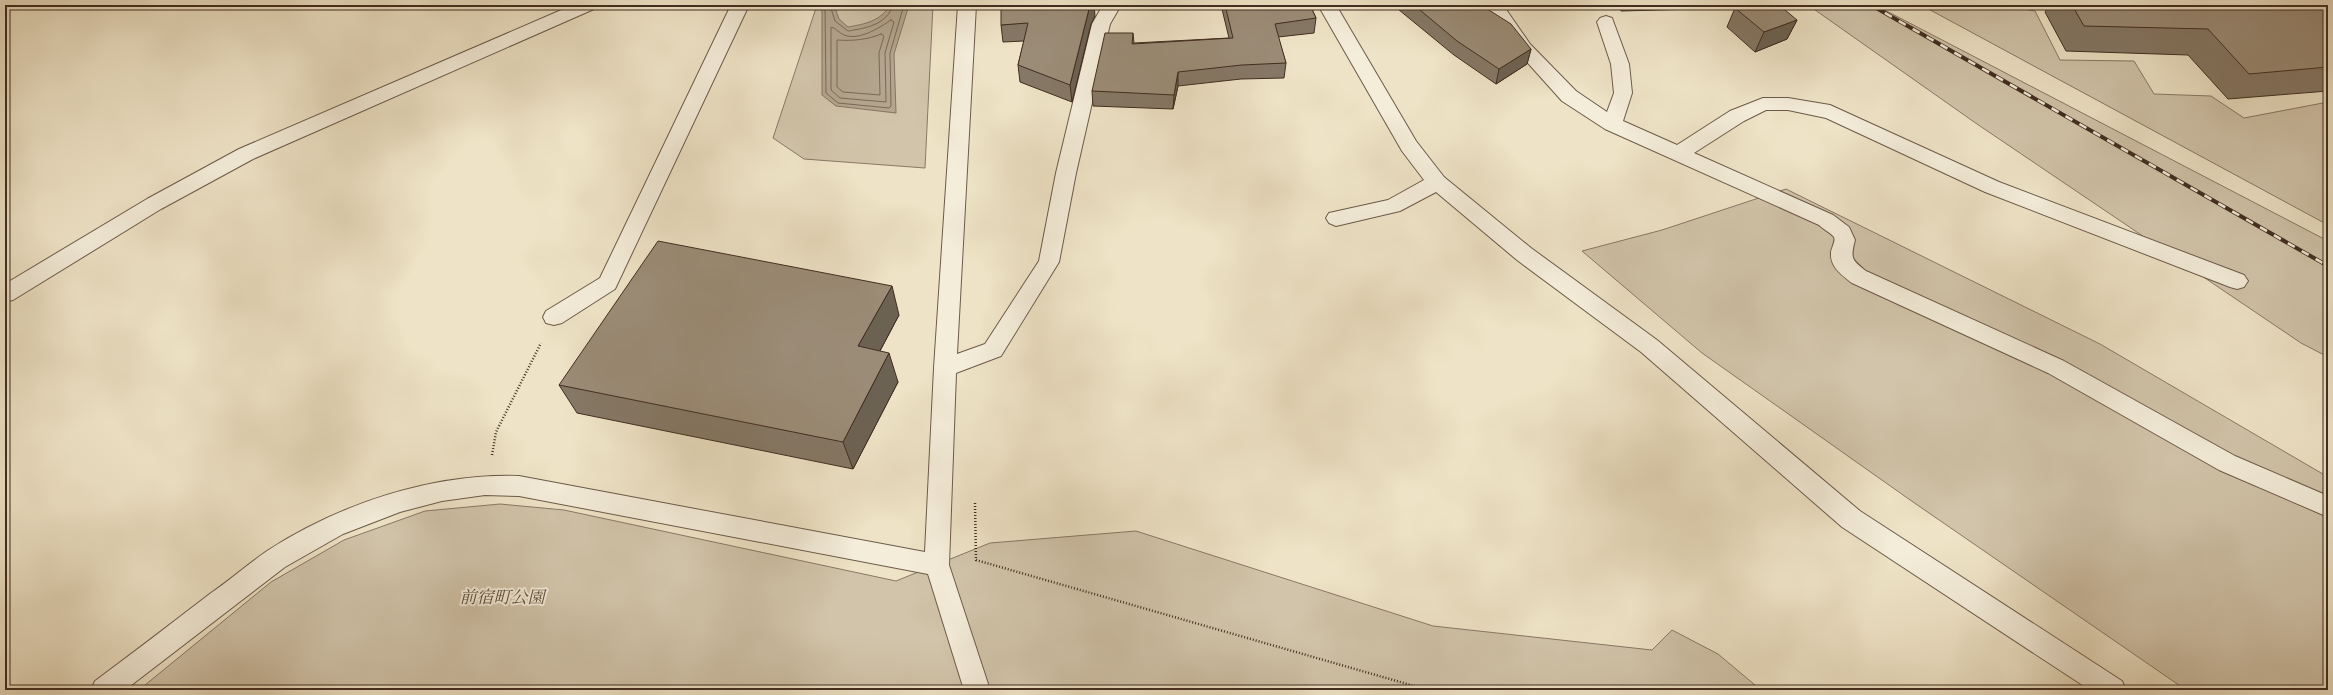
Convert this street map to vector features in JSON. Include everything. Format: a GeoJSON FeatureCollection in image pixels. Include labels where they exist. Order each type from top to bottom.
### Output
{"type":"FeatureCollection","features":[{"type":"Feature","properties":{"kind":"street"},"geometry":{"type":"LineString","coordinates":[[5,294],[154,204],[246,154],[588,5]]}},
{"type":"Feature","properties":{"kind":"street"},"geometry":{"type":"LineString","coordinates":[[554,317],[608,283],[740,5]]}},
{"type":"Feature","properties":{"kind":"street"},"geometry":{"type":"LineString","coordinates":[[967,5],[945,368],[937,565],[976,690]]}},
{"type":"Feature","properties":{"kind":"street"},"geometry":{"type":"LineString","coordinates":[[945,368],[993,350],[1049,262],[1066,173],[1101,24],[1112,5]]}},
{"type":"Feature","properties":{"kind":"street"},"geometry":{"type":"LineString","coordinates":[[1327,5],[1409,146],[1437,182],[1524,254],[1649,346],[1850,519],[2113,690]]}},
{"type":"Feature","properties":{"kind":"street"},"geometry":{"type":"LineString","coordinates":[[1494,5],[1524,48],[1569,96],[1612,124],[1826,220],[1842,232],[1844,240],[1841,253],[1844,265],[1859,277],[2056,367],[2227,463],[2328,507]]}},
{"type":"Feature","properties":{"kind":"street"},"geometry":{"type":"LineString","coordinates":[[1606,22],[1620,64],[1623,93],[1612,124]]}},
{"type":"Feature","properties":{"kind":"street"},"geometry":{"type":"LineString","coordinates":[[1678,154],[1737,116],[1764,104],[1788,104],[1830,112],[1992,187],[2237,281]]}},
{"type":"Feature","properties":{"kind":"street"},"geometry":{"type":"LineString","coordinates":[[1336,218],[1393,206],[1437,182]]}},
{"type":"Feature","properties":{"kind":"street"},"geometry":{"type":"LineString","coordinates":[[104,690],[276,559],[334,526],[400,502],[442,491],[486,485],[519,486],[937,565]]}},
{"type":"Feature","properties":{"kind":"path"},"geometry":{"type":"LineString","coordinates":[[486,485],[496,432],[554,317]]}},
{"type":"Feature","properties":{"kind":"path"},"geometry":{"type":"LineString","coordinates":[[975,497],[976,560],[1428,690]]}},
{"type":"Feature","properties":{"kind":"green space"},"geometry":{"type":"Polygon","coordinates":[[[817,5],[933,5],[925,168],[804,159],[773,138],[817,5]]]}},
{"type":"Feature","properties":{"kind":"green space"},"geometry":{"type":"Polygon","coordinates":[[[1808,5],[1875,5],[2328,241],[2328,357],[2301,343],[1977,124],[1808,5]]]}},
{"type":"Feature","properties":{"kind":"green space"},"geometry":{"type":"Polygon","coordinates":[[[1921,5],[2012,5],[2013,7],[2035,11],[2060,60],[2134,61],[2154,94],[2211,96],[2244,118],[2328,102],[2328,225],[1921,5]]]}},
{"type":"Feature","properties":{"kind":"green space"},"geometry":{"type":"Polygon","coordinates":[[[1786,189],[2100,344],[2328,477],[2328,690],[2186,690],[1913,502],[1702,353],[1582,251],[1662,230],[1786,189]]]}},
{"type":"Feature","properties":{"kind":"green space","name":"前宿町公園"},"geometry":{"type":"Polygon","coordinates":[[[500,504],[564,510],[896,581],[990,543],[1136,531],[1433,626],[1652,650],[1672,630],[1718,654],[1761,690],[139,690],[271,582],[344,540],[425,511],[500,504]]]}},
{"type":"Feature","properties":{"kind":"water"},"geometry":{"type":"Polygon","coordinates":[[[822,5],[834,5],[839,19],[848,27],[872,21],[882,15],[890,5],[909,5],[894,54],[896,113],[836,106],[822,95],[822,5]]]}},
{"type":"Feature","properties":{"kind":"building"},"geometry":{"type":"Polygon","coordinates":[[[1001,5],[1090,5],[1070,85],[1018,65],[1028,23],[1001,25],[1001,5]]]}},
{"type":"Feature","properties":{"kind":"building"},"geometry":{"type":"Polygon","coordinates":[[[1225,5],[1310,5],[1316,18],[1275,24],[1286,63],[1242,65],[1178,72],[1174,95],[1092,91],[1105,33],[1133,33],[1132,44],[1233,38],[1225,5]]]}},
{"type":"Feature","properties":{"kind":"building"},"geometry":{"type":"Polygon","coordinates":[[[1414,5],[1481,5],[1511,24],[1531,49],[1499,69],[1457,41],[1414,5]]]}},
{"type":"Feature","properties":{"kind":"building"},"geometry":{"type":"Polygon","coordinates":[[[1742,5],[1779,5],[1797,20],[1764,32],[1735,8],[1742,5]]]}},
{"type":"Feature","properties":{"kind":"building"},"geometry":{"type":"Polygon","coordinates":[[[2072,5],[2328,5],[2328,67],[2249,74],[2208,29],[2084,26],[2072,5]]]}},
{"type":"Feature","properties":{"kind":"building"},"geometry":{"type":"Polygon","coordinates":[[[658,241],[892,286],[858,346],[889,353],[843,442],[559,385],[658,241]]]}},
{"type":"Feature","properties":{"kind":"railway"},"geometry":{"type":"LineString","coordinates":[[1871,5],[2328,266]]}}]}
